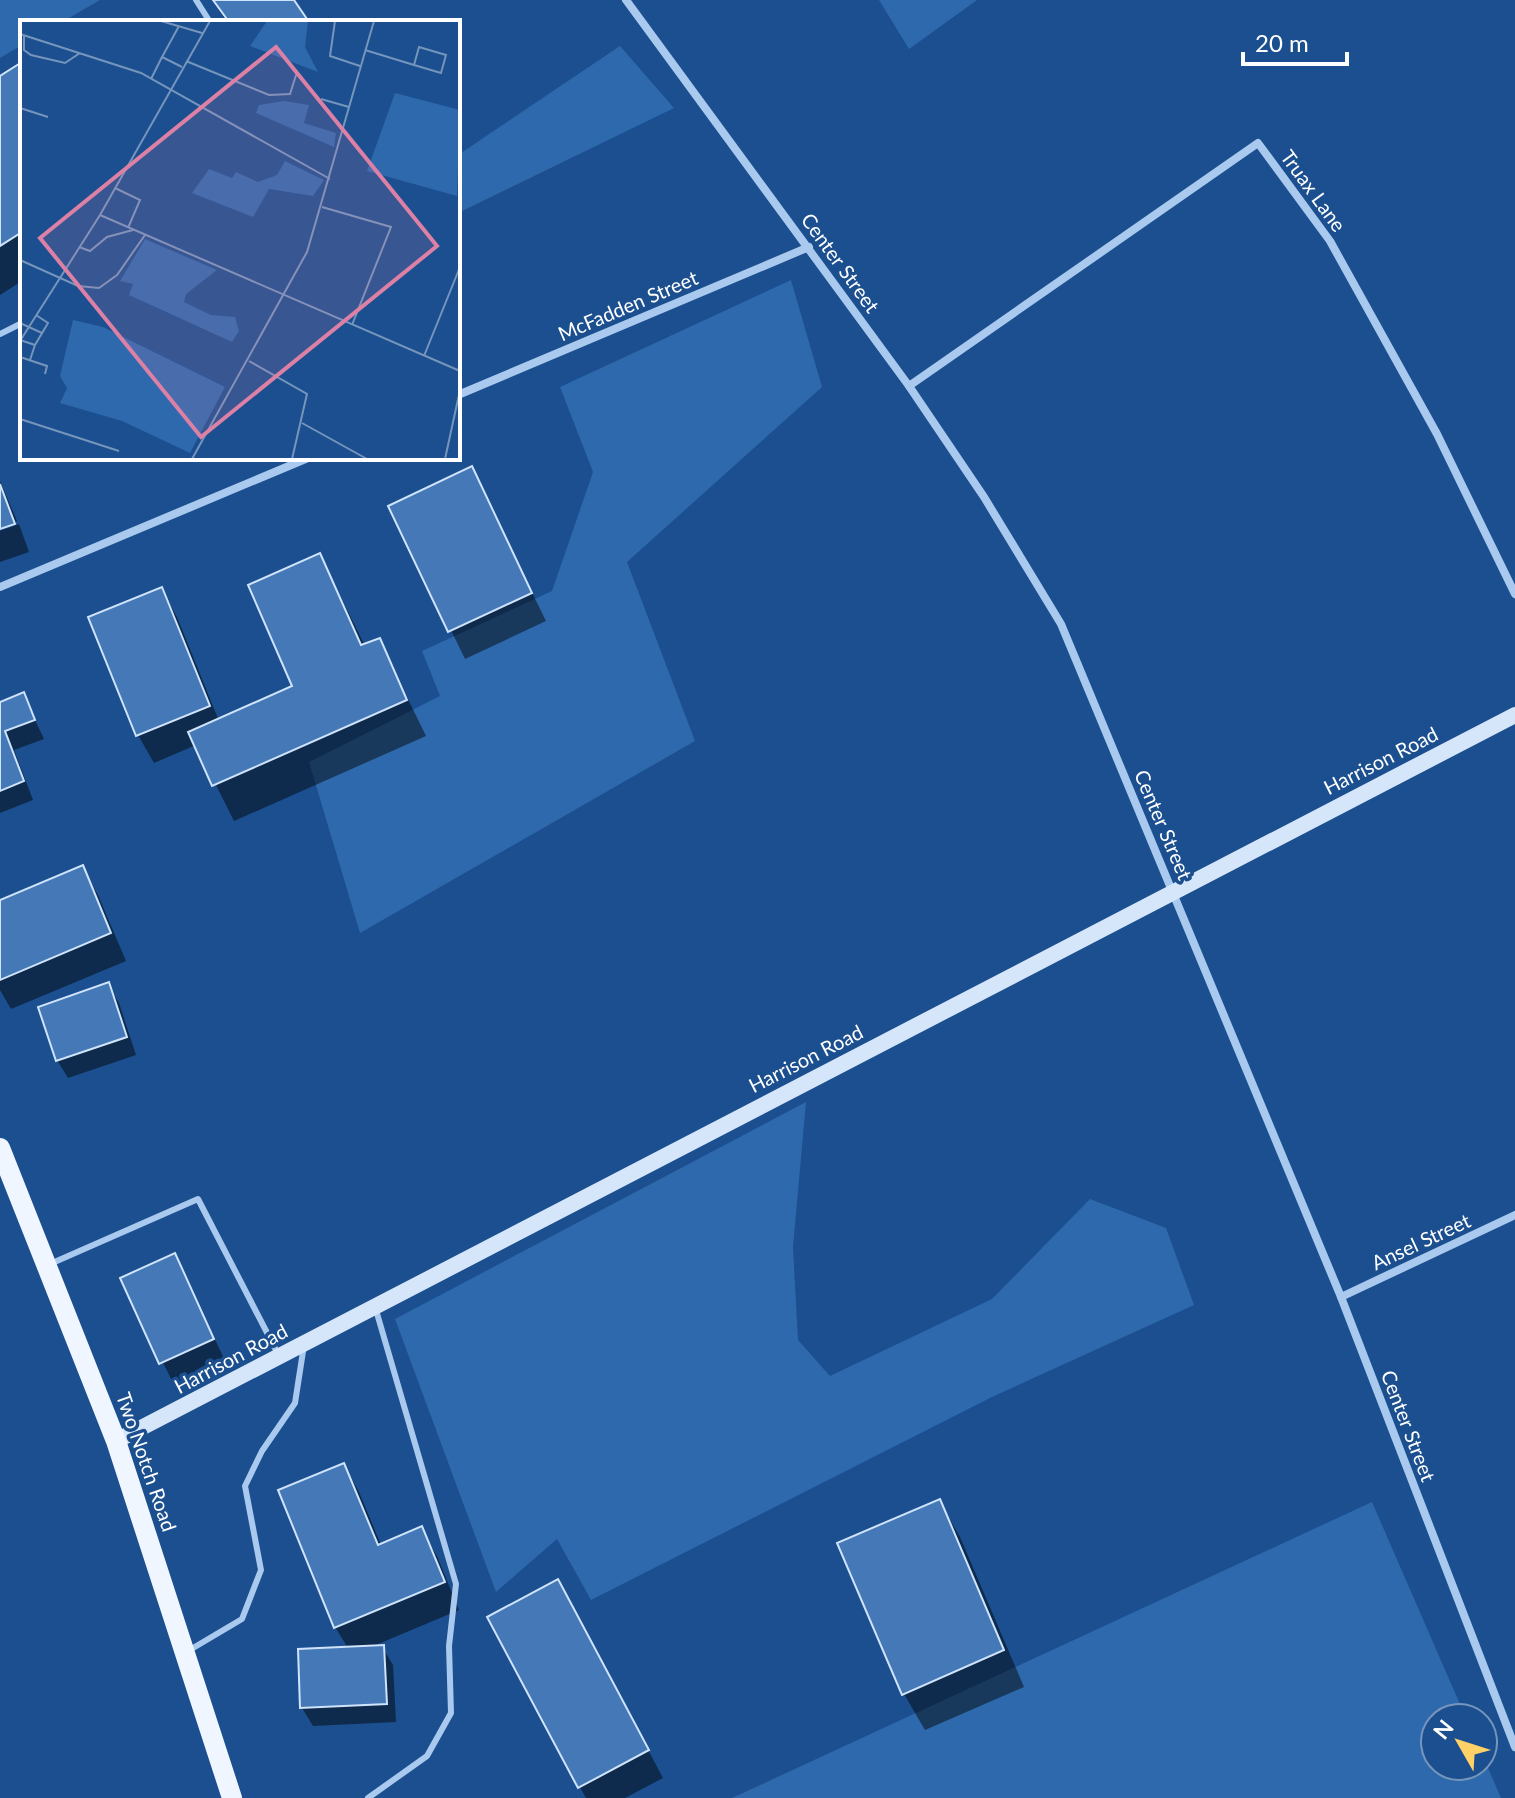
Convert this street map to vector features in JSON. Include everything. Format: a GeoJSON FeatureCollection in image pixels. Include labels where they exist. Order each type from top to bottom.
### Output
{"type":"FeatureCollection","features":[{"type":"Feature","properties":{"kind":"main road","name":"Two Notch Road"},"geometry":{"type":"LineString","coordinates":[[0,1148],[116,1441],[232,1798]]}},
{"type":"Feature","properties":{"kind":"street","name":"Center Street"},"geometry":{"type":"LineString","coordinates":[[626,0],[909,386],[984,497],[1061,624],[1341,1297],[1515,1747]]}},
{"type":"Feature","properties":{"kind":"street","name":"Truax Lane"},"geometry":{"type":"LineString","coordinates":[[909,386],[1258,143],[1330,241],[1437,434],[1515,594]]}},
{"type":"Feature","properties":{"kind":"street","name":"McFadden Street"},"geometry":{"type":"LineString","coordinates":[[460,394],[809,247]]}},
{"type":"Feature","properties":{"kind":"street"},"geometry":{"type":"LineString","coordinates":[[0,587],[303,460]]}},
{"type":"Feature","properties":{"kind":"street","name":"Harrison Road"},"geometry":{"type":"LineString","coordinates":[[116,1441],[1515,715]]}},
{"type":"Feature","properties":{"kind":"street","name":"Ansel Street"},"geometry":{"type":"LineString","coordinates":[[1341,1297],[1515,1215]]}},
{"type":"Feature","properties":{"kind":"lane"},"geometry":{"type":"LineString","coordinates":[[196,0],[209,20]]}},
{"type":"Feature","properties":{"kind":"lane"},"geometry":{"type":"LineString","coordinates":[[0,334],[20,324]]}},
{"type":"Feature","properties":{"kind":"lane"},"geometry":{"type":"LineString","coordinates":[[47,1266],[198,1199],[280,1356]]}},
{"type":"Feature","properties":{"kind":"lane"},"geometry":{"type":"LineString","coordinates":[[368,1798],[427,1756],[451,1713],[449,1646],[456,1584],[375,1306]]}},
{"type":"Feature","properties":{"kind":"lane"},"geometry":{"type":"LineString","coordinates":[[185,1653],[242,1619],[261,1570],[245,1486],[262,1451],[295,1403],[305,1343]]}},
{"type":"Feature","properties":{"kind":"shaded area"},"geometry":{"type":"Polygon","coordinates":[[[0,0],[100,0],[65,20],[20,20],[20,46],[0,58],[0,0]]]}},
{"type":"Feature","properties":{"kind":"shaded area"},"geometry":{"type":"Polygon","coordinates":[[[879,0],[977,0],[909,49],[879,0]]]}},
{"type":"Feature","properties":{"kind":"shaded area"},"geometry":{"type":"Polygon","coordinates":[[[620,46],[674,108],[460,212],[460,154],[620,46]]]}},
{"type":"Feature","properties":{"kind":"shaded area"},"geometry":{"type":"Polygon","coordinates":[[[791,280],[822,387],[627,562],[695,741],[360,933],[309,762],[440,696],[422,651],[552,591],[593,472],[560,387],[791,280]]]}},
{"type":"Feature","properties":{"kind":"shaded area"},"geometry":{"type":"Polygon","coordinates":[[[806,1102],[793,1247],[798,1340],[830,1376],[992,1299],[1090,1199],[1166,1228],[1194,1305],[992,1397],[591,1600],[557,1539],[496,1592],[395,1319],[806,1102]]]}},
{"type":"Feature","properties":{"kind":"shaded area"},"geometry":{"type":"Polygon","coordinates":[[[1372,1502],[1459,1702],[1419,1702],[1419,1782],[1494,1782],[1501,1798],[732,1798],[1372,1502]]]}},
{"type":"Feature","properties":{"kind":"building"},"geometry":{"type":"Polygon","coordinates":[[[213,0],[294,0],[308,20],[228,20],[213,0]]]}},
{"type":"Feature","properties":{"kind":"building"},"geometry":{"type":"Polygon","coordinates":[[[20,63],[20,233],[0,246],[0,76],[20,63]]]}},
{"type":"Feature","properties":{"kind":"building"},"geometry":{"type":"Polygon","coordinates":[[[472,466],[532,593],[448,632],[388,506],[472,466]]]}},
{"type":"Feature","properties":{"kind":"building"},"geometry":{"type":"Polygon","coordinates":[[[0,484],[15,524],[0,529],[0,484]]]}},
{"type":"Feature","properties":{"kind":"building"},"geometry":{"type":"Polygon","coordinates":[[[320,553],[361,645],[380,638],[407,700],[212,786],[188,732],[292,686],[248,585],[320,553]]]}},
{"type":"Feature","properties":{"kind":"building"},"geometry":{"type":"Polygon","coordinates":[[[162,587],[210,706],[136,736],[88,617],[162,587]]]}},
{"type":"Feature","properties":{"kind":"building"},"geometry":{"type":"Polygon","coordinates":[[[24,692],[35,720],[5,731],[24,781],[0,791],[0,702],[24,692]]]}},
{"type":"Feature","properties":{"kind":"building"},"geometry":{"type":"Polygon","coordinates":[[[83,865],[111,933],[0,980],[0,900],[83,865]]]}},
{"type":"Feature","properties":{"kind":"building"},"geometry":{"type":"Polygon","coordinates":[[[109,982],[127,1037],[56,1061],[38,1007],[109,982]]]}},
{"type":"Feature","properties":{"kind":"building"},"geometry":{"type":"Polygon","coordinates":[[[175,1253],[214,1339],[159,1364],[120,1278],[175,1253]]]}},
{"type":"Feature","properties":{"kind":"building"},"geometry":{"type":"Polygon","coordinates":[[[344,1463],[378,1545],[422,1526],[445,1582],[334,1628],[278,1490],[344,1463]]]}},
{"type":"Feature","properties":{"kind":"building"},"geometry":{"type":"Polygon","coordinates":[[[940,1499],[1004,1650],[902,1695],[837,1543],[940,1499]]]}},
{"type":"Feature","properties":{"kind":"building"},"geometry":{"type":"Polygon","coordinates":[[[558,1579],[649,1750],[578,1788],[487,1617],[558,1579]]]}},
{"type":"Feature","properties":{"kind":"building"},"geometry":{"type":"Polygon","coordinates":[[[384,1645],[387,1704],[300,1708],[298,1649],[384,1645]]]}}]}
